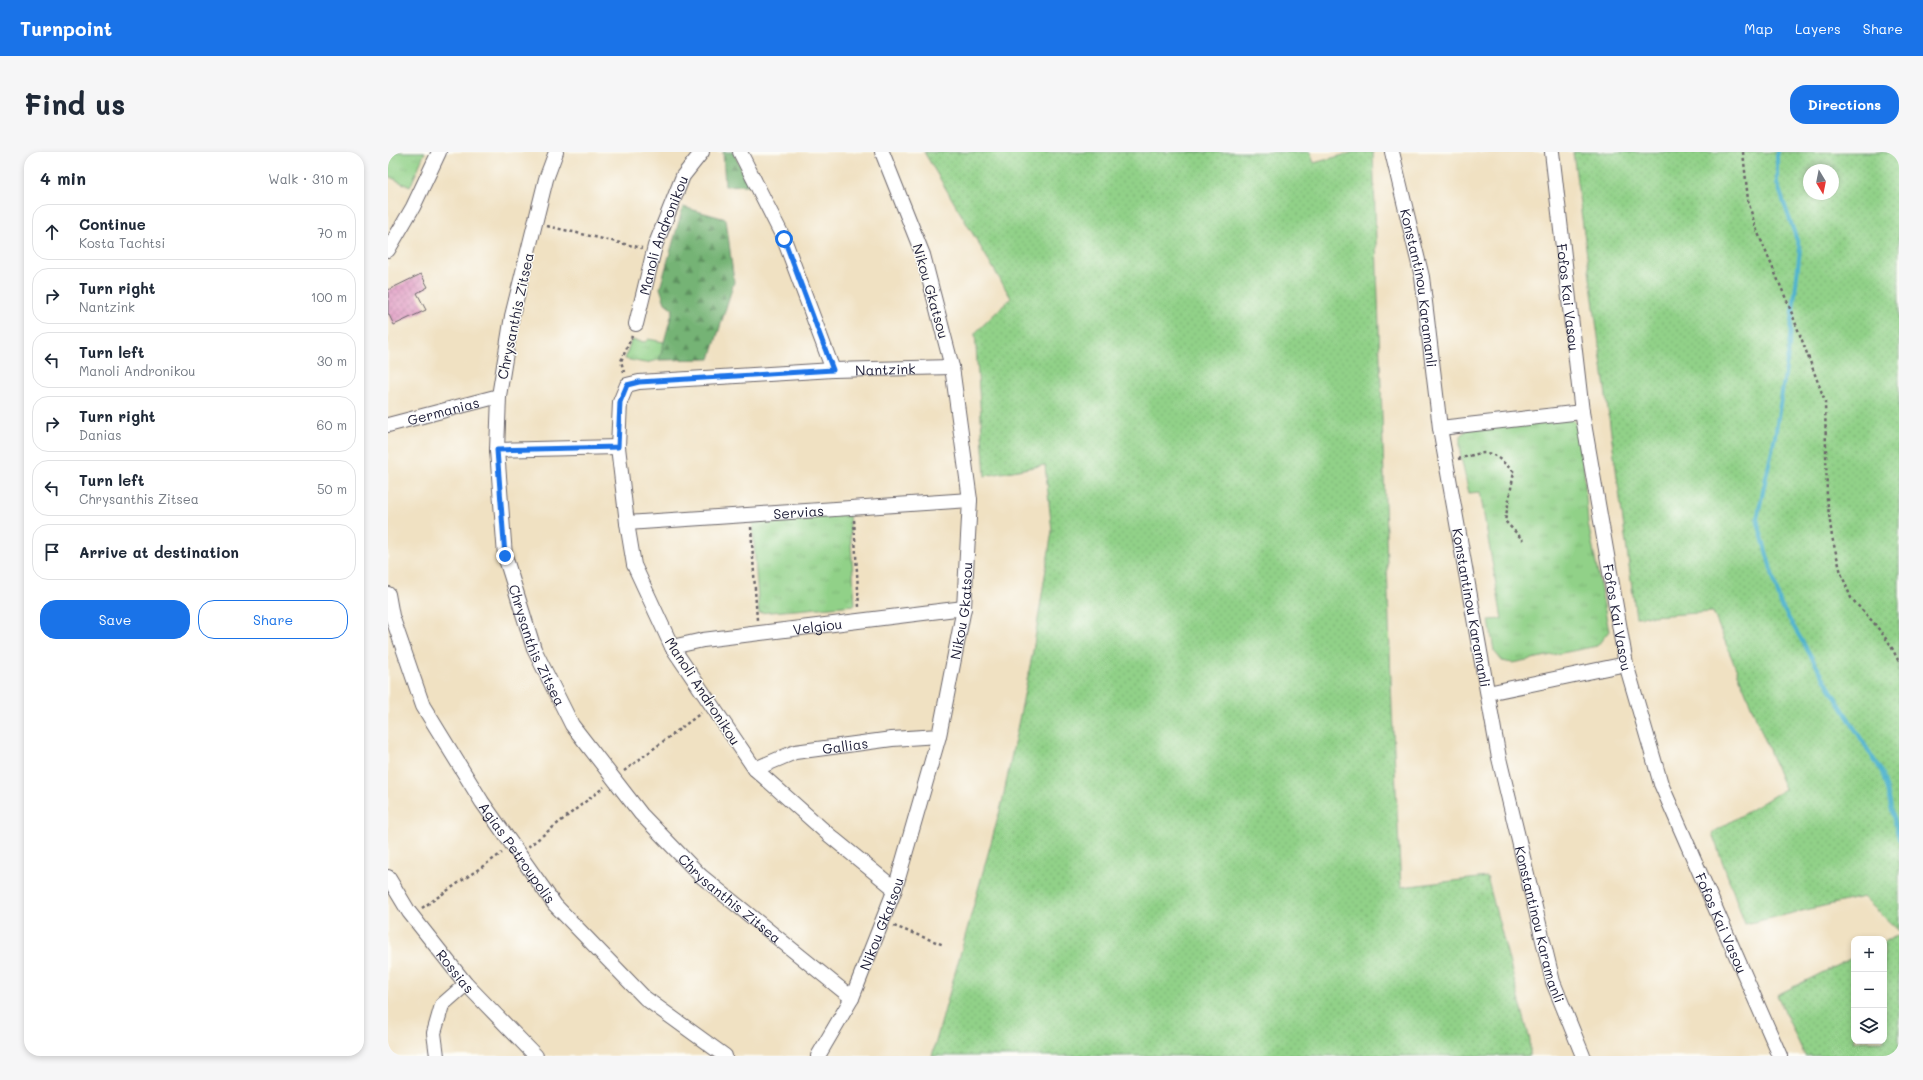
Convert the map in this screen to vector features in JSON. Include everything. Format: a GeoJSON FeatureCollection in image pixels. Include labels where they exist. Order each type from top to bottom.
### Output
{"type":"FeatureCollection","features":[{"type":"Feature","properties":{"kind":"street"},"geometry":{"type":"LineString","coordinates":[[388,250],[413,207],[439,152]]}},
{"type":"Feature","properties":{"kind":"street","name":"Chrysanthis Zitsea"},"geometry":{"type":"LineString","coordinates":[[556,152],[546,179],[512,316],[499,396],[497,450],[505,556],[534,649],[572,725],[641,814],[701,876],[852,998]]}},
{"type":"Feature","properties":{"kind":"street","name":"Manoli Andronikou"},"geometry":{"type":"LineString","coordinates":[[636,324],[654,251],[683,176],[702,152]]}},
{"type":"Feature","properties":{"kind":"street"},"geometry":{"type":"LineString","coordinates":[[740,152],[784,239],[833,370]]}},
{"type":"Feature","properties":{"kind":"street","name":"Nikou Gkatsou"},"geometry":{"type":"LineString","coordinates":[[818,1056],[852,998],[896,889],[939,736],[964,608],[970,500],[952,367],[924,255],[882,152]]}},
{"type":"Feature","properties":{"kind":"street","name":"Konstantinou Karamanli"},"geometry":{"type":"LineString","coordinates":[[1392,152],[1422,277],[1440,428],[1499,758],[1553,982],[1584,1056]]}},
{"type":"Feature","properties":{"kind":"street","name":"Fofos Kai Vasou"},"geometry":{"type":"LineString","coordinates":[[1552,152],[1582,412],[1626,664],[1661,784],[1780,1056]]}},
{"type":"Feature","properties":{"kind":"street","name":"Nantzink"},"geometry":{"type":"LineString","coordinates":[[627,385],[639,382],[833,370],[952,367]]}},
{"type":"Feature","properties":{"kind":"street","name":"Manoli Andronikou"},"geometry":{"type":"LineString","coordinates":[[627,385],[620,402],[618,447],[627,523],[634,564],[672,647],[755,769],[829,835],[896,889]]}},
{"type":"Feature","properties":{"kind":"street","name":"Germanias"},"geometry":{"type":"LineString","coordinates":[[388,426],[499,396]]}},
{"type":"Feature","properties":{"kind":"street"},"geometry":{"type":"LineString","coordinates":[[1440,428],[1582,412]]}},
{"type":"Feature","properties":{"kind":"street"},"geometry":{"type":"LineString","coordinates":[[497,450],[618,447]]}},
{"type":"Feature","properties":{"kind":"street","name":"Servias"},"geometry":{"type":"LineString","coordinates":[[627,523],[970,500]]}},
{"type":"Feature","properties":{"kind":"street","name":"Agias Petroupolis"},"geometry":{"type":"LineString","coordinates":[[388,594],[392,616],[423,706],[482,802],[555,905],[645,998],[725,1056]]}},
{"type":"Feature","properties":{"kind":"street","name":"Velgiou"},"geometry":{"type":"LineString","coordinates":[[672,647],[703,640],[964,608]]}},
{"type":"Feature","properties":{"kind":"street"},"geometry":{"type":"LineString","coordinates":[[1488,693],[1626,664]]}},
{"type":"Feature","properties":{"kind":"street","name":"Gallias"},"geometry":{"type":"LineString","coordinates":[[755,769],[795,752],[892,739],[939,736]]}},
{"type":"Feature","properties":{"kind":"street","name":"Rossias"},"geometry":{"type":"LineString","coordinates":[[388,877],[412,916],[466,984],[536,1056]]}},
{"type":"Feature","properties":{"kind":"street"},"geometry":{"type":"LineString","coordinates":[[437,1056],[434,1032],[442,1005],[466,984]]}},
{"type":"Feature","properties":{"kind":"path"},"geometry":{"type":"LineString","coordinates":[[1743,152],[1748,200],[1755,226],[1789,306],[1825,401],[1827,499],[1832,537],[1841,573],[1851,598],[1874,623],[1890,644],[1899,662]]}},
{"type":"Feature","properties":{"kind":"path"},"geometry":{"type":"LineString","coordinates":[[535,224],[654,251]]}},
{"type":"Feature","properties":{"kind":"path"},"geometry":{"type":"LineString","coordinates":[[627,385],[621,361],[636,324]]}},
{"type":"Feature","properties":{"kind":"path"},"geometry":{"type":"LineString","coordinates":[[1446,462],[1482,452],[1494,454],[1514,472],[1506,521],[1523,540]]}},
{"type":"Feature","properties":{"kind":"path"},"geometry":{"type":"LineString","coordinates":[[854,508],[860,621]]}},
{"type":"Feature","properties":{"kind":"path"},"geometry":{"type":"LineString","coordinates":[[750,515],[758,634]]}},
{"type":"Feature","properties":{"kind":"path"},"geometry":{"type":"LineString","coordinates":[[412,916],[513,846]]}},
{"type":"Feature","properties":{"kind":"path"},"geometry":{"type":"LineString","coordinates":[[883,922],[944,945]]}},
{"type":"Feature","properties":{"kind":"green space"},"geometry":{"type":"Polygon","coordinates":[[[388,152],[425,152],[410,187],[388,176],[388,152]]]}},
{"type":"Feature","properties":{"kind":"green space"},"geometry":{"type":"Polygon","coordinates":[[[723,152],[733,152],[750,185],[725,186],[723,152]]]}},
{"type":"Feature","properties":{"kind":"green space"},"geometry":{"type":"Polygon","coordinates":[[[924,152],[1310,152],[1314,163],[1354,152],[1373,152],[1392,710],[1401,887],[1487,877],[1530,1040],[1530,1056],[932,1056],[1002,803],[1033,651],[1052,531],[1045,465],[985,476],[975,333],[1011,298],[924,152]]]}},
{"type":"Feature","properties":{"kind":"green space"},"geometry":{"type":"Polygon","coordinates":[[[1573,152],[1899,152],[1899,931],[1863,897],[1745,924],[1712,833],[1785,789],[1713,612],[1636,617],[1573,152]]]}},
{"type":"Feature","properties":{"kind":"green space"},"geometry":{"type":"Polygon","coordinates":[[[683,207],[726,219],[734,282],[710,359],[659,360],[673,309],[665,303],[660,288],[683,207]]]}},
{"type":"Feature","properties":{"kind":"green space"},"geometry":{"type":"Polygon","coordinates":[[[648,339],[664,342],[659,360],[645,363],[625,359],[631,340],[645,342],[648,339]]]}},
{"type":"Feature","properties":{"kind":"green space"},"geometry":{"type":"Polygon","coordinates":[[[1571,417],[1581,431],[1588,523],[1609,631],[1597,646],[1512,663],[1502,661],[1494,651],[1489,620],[1502,619],[1480,492],[1469,493],[1460,453],[1460,437],[1468,428],[1571,417]]]}},
{"type":"Feature","properties":{"kind":"green space"},"geometry":{"type":"Polygon","coordinates":[[[849,512],[855,605],[759,613],[752,517],[849,512]]]}},
{"type":"Feature","properties":{"kind":"green space"},"geometry":{"type":"Polygon","coordinates":[[[1899,935],[1899,1056],[1805,1056],[1777,995],[1851,958],[1851,1044],[1887,1044],[1887,941],[1899,935]]]}},
{"type":"Feature","properties":{"kind":"building"},"geometry":{"type":"Polygon","coordinates":[[[421,274],[428,287],[417,293],[426,310],[394,325],[388,313],[388,290],[421,274]]]}},
{"type":"Feature","properties":{"kind":"waterway"},"geometry":{"type":"LineString","coordinates":[[1777,152],[1777,183],[1800,249],[1788,355],[1775,436],[1757,519],[1781,605],[1832,692],[1883,774],[1899,839]]}},
{"type":"Feature","properties":{"kind":"route"},"geometry":{"type":"LineString","coordinates":[[505,556],[497,450],[618,447],[620,402],[627,385],[639,382],[833,370],[784,239]]}}]}
